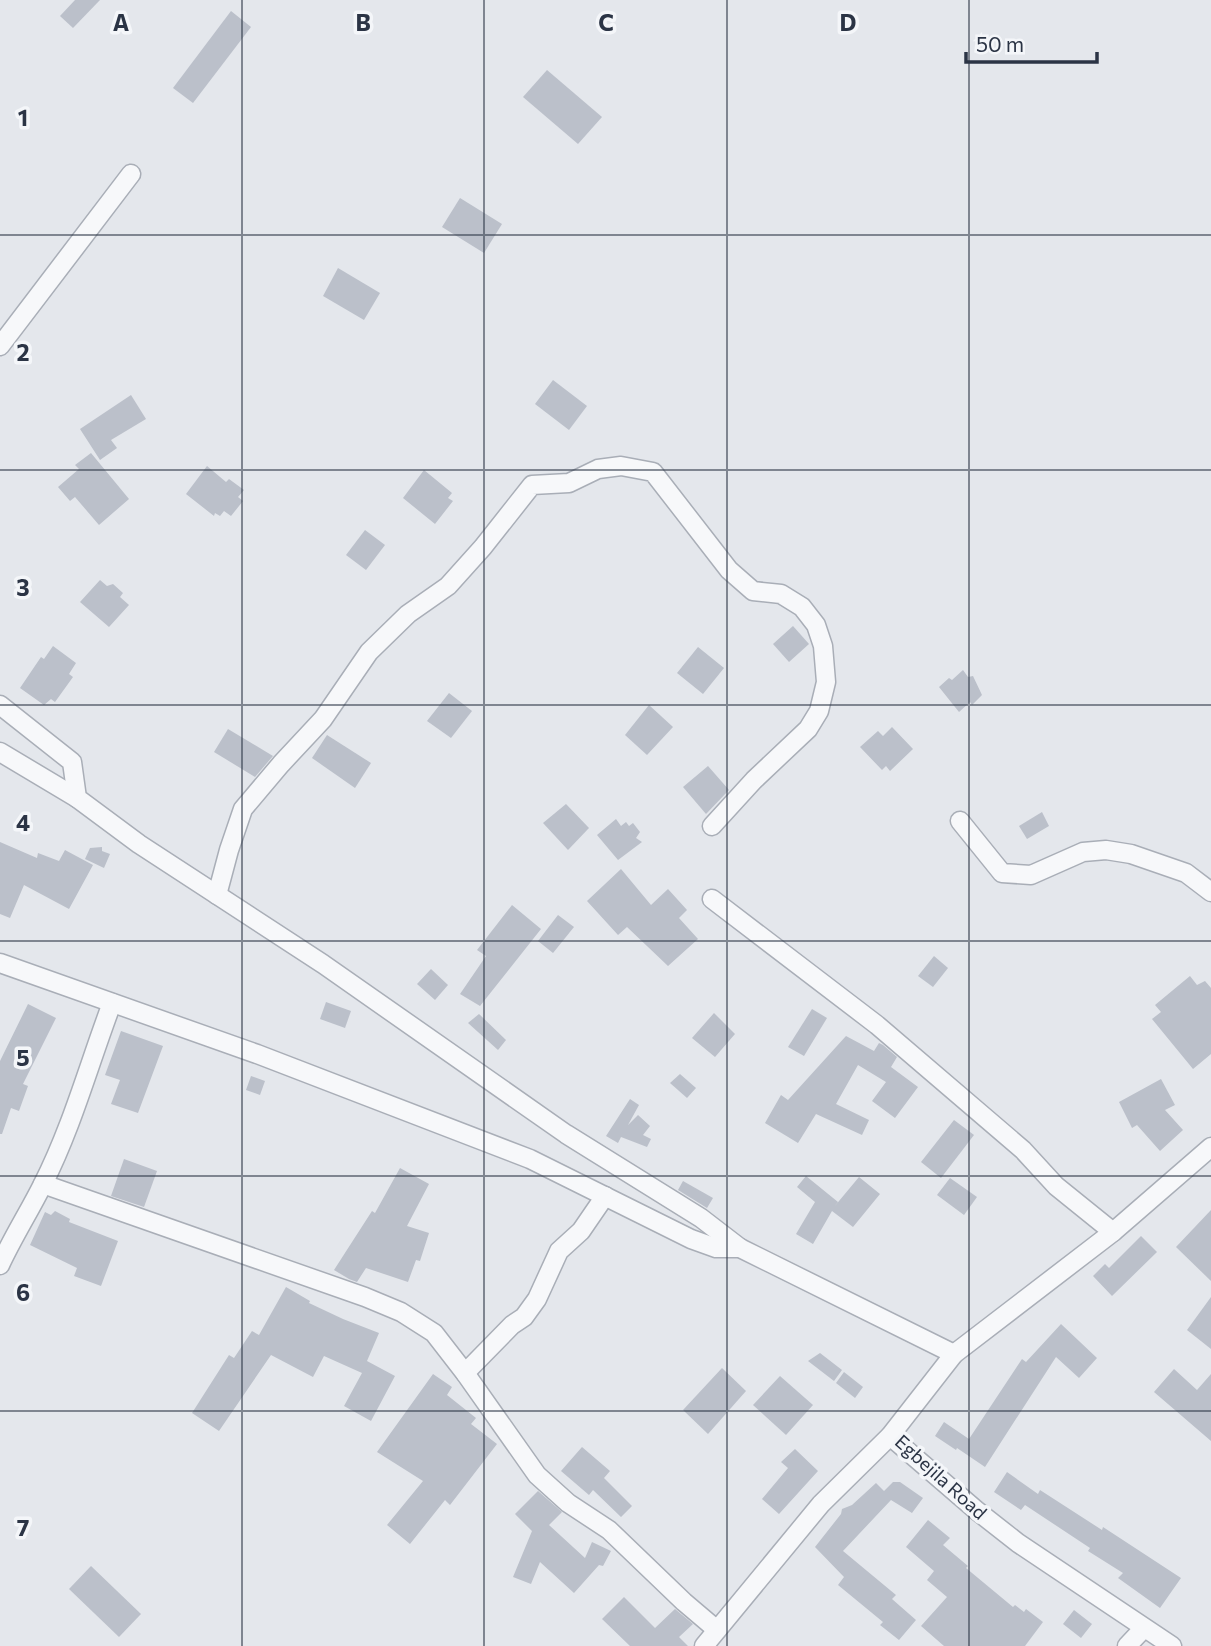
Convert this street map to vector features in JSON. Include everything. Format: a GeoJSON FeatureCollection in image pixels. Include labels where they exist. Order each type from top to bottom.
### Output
{"type":"FeatureCollection","features":[{"type":"Feature","properties":{"kind":"street"},"geometry":{"type":"LineString","coordinates":[[0,346],[131,174]]}},
{"type":"Feature","properties":{"kind":"street"},"geometry":{"type":"LineString","coordinates":[[216,895],[243,809],[323,719],[369,652],[408,614],[448,586],[532,485],[569,483],[598,469],[621,466],[653,472],[729,570],[753,591],[781,594],[802,607],[817,625],[823,646],[827,682],[819,711],[808,729],[754,780],[712,826]]}},
{"type":"Feature","properties":{"kind":"street"},"geometry":{"type":"LineString","coordinates":[[0,705],[72,762],[77,798]]}},
{"type":"Feature","properties":{"kind":"street"},"geometry":{"type":"LineString","coordinates":[[0,752],[77,798],[139,844],[323,964],[566,1134],[701,1218],[740,1248],[954,1354]]}},
{"type":"Feature","properties":{"kind":"street"},"geometry":{"type":"LineString","coordinates":[[960,821],[1002,873],[1031,875],[1083,852],[1106,850],[1131,854],[1186,873],[1211,892]]}},
{"type":"Feature","properties":{"kind":"street"},"geometry":{"type":"LineString","coordinates":[[712,899],[906,1049],[1023,1150],[1056,1186],[1112,1233]]}},
{"type":"Feature","properties":{"kind":"street"},"geometry":{"type":"LineString","coordinates":[[0,963],[257,1054],[530,1159],[691,1239],[716,1248],[740,1248]]}},
{"type":"Feature","properties":{"kind":"street"},"geometry":{"type":"LineString","coordinates":[[0,1265],[43,1184],[74,1113],[112,1003]]}},
{"type":"Feature","properties":{"kind":"street","name":"Egbejila Road"},"geometry":{"type":"LineString","coordinates":[[1172,1646],[1018,1543],[890,1436],[954,1354],[1112,1233],[1211,1147]]}},
{"type":"Feature","properties":{"kind":"street"},"geometry":{"type":"LineString","coordinates":[[43,1184],[401,1312],[434,1334],[537,1475],[568,1503],[609,1530],[717,1630]]}},
{"type":"Feature","properties":{"kind":"street"},"geometry":{"type":"LineString","coordinates":[[465,1373],[512,1325],[524,1317],[537,1299],[559,1251],[581,1231],[605,1196]]}},
{"type":"Feature","properties":{"kind":"street"},"geometry":{"type":"LineString","coordinates":[[704,1646],[821,1504],[890,1436]]}},
{"type":"Feature","properties":{"kind":"street"},"geometry":{"type":"LineString","coordinates":[[1127,1646],[1144,1628]]}},
{"type":"Feature","properties":{"kind":"building"},"geometry":{"type":"Polygon","coordinates":[[[75,0],[100,0],[73,28],[60,16],[75,0]]]}},
{"type":"Feature","properties":{"kind":"building"},"geometry":{"type":"Polygon","coordinates":[[[231,11],[251,27],[193,103],[173,88],[231,11]]]}},
{"type":"Feature","properties":{"kind":"building"},"geometry":{"type":"Polygon","coordinates":[[[547,70],[602,117],[578,144],[523,97],[547,70]]]}},
{"type":"Feature","properties":{"kind":"building"},"geometry":{"type":"Polygon","coordinates":[[[460,198],[502,224],[484,253],[442,227],[460,198]]]}},
{"type":"Feature","properties":{"kind":"building"},"geometry":{"type":"Polygon","coordinates":[[[338,268],[380,293],[364,320],[323,296],[338,268]]]}},
{"type":"Feature","properties":{"kind":"building"},"geometry":{"type":"Polygon","coordinates":[[[553,380],[587,406],[569,430],[535,404],[553,380]]]}},
{"type":"Feature","properties":{"kind":"building"},"geometry":{"type":"Polygon","coordinates":[[[131,395],[146,419],[111,440],[117,448],[100,460],[80,429],[131,395]]]}},
{"type":"Feature","properties":{"kind":"building"},"geometry":{"type":"Polygon","coordinates":[[[91,453],[129,499],[99,525],[75,497],[70,501],[58,487],[79,469],[75,465],[91,453]]]}},
{"type":"Feature","properties":{"kind":"building"},"geometry":{"type":"Polygon","coordinates":[[[207,466],[226,482],[229,479],[244,490],[238,497],[243,501],[231,516],[224,511],[220,516],[215,513],[214,516],[186,494],[207,466]]]}},
{"type":"Feature","properties":{"kind":"building"},"geometry":{"type":"Polygon","coordinates":[[[424,470],[452,493],[448,498],[453,501],[435,524],[403,498],[424,470]]]}},
{"type":"Feature","properties":{"kind":"building"},"geometry":{"type":"Polygon","coordinates":[[[365,530],[385,545],[366,570],[346,555],[365,530]]]}},
{"type":"Feature","properties":{"kind":"building"},"geometry":{"type":"Polygon","coordinates":[[[100,580],[107,586],[113,584],[123,593],[120,597],[129,605],[109,627],[80,602],[100,580]]]}},
{"type":"Feature","properties":{"kind":"building"},"geometry":{"type":"Polygon","coordinates":[[[793,626],[809,644],[789,662],[773,644],[793,626]]]}},
{"type":"Feature","properties":{"kind":"building"},"geometry":{"type":"Polygon","coordinates":[[[53,646],[76,663],[69,674],[73,677],[55,702],[51,699],[44,705],[20,688],[41,657],[44,659],[53,646]]]}},
{"type":"Feature","properties":{"kind":"building"},"geometry":{"type":"Polygon","coordinates":[[[698,647],[724,668],[703,694],[677,673],[698,647]]]}},
{"type":"Feature","properties":{"kind":"building"},"geometry":{"type":"Polygon","coordinates":[[[963,670],[968,677],[973,676],[982,695],[959,712],[939,687],[963,670]]]}},
{"type":"Feature","properties":{"kind":"building"},"geometry":{"type":"Polygon","coordinates":[[[449,693],[472,711],[451,738],[427,721],[449,693]]]}},
{"type":"Feature","properties":{"kind":"building"},"geometry":{"type":"Polygon","coordinates":[[[649,705],[673,727],[647,755],[625,735],[649,705]]]}},
{"type":"Feature","properties":{"kind":"building"},"geometry":{"type":"Polygon","coordinates":[[[892,727],[913,749],[890,771],[886,766],[882,770],[860,747],[878,731],[883,736],[892,727]]]}},
{"type":"Feature","properties":{"kind":"building"},"geometry":{"type":"Polygon","coordinates":[[[228,729],[273,756],[255,777],[214,752],[228,729]]]}},
{"type":"Feature","properties":{"kind":"building"},"geometry":{"type":"Polygon","coordinates":[[[327,735],[371,763],[355,788],[312,758],[327,735]]]}},
{"type":"Feature","properties":{"kind":"building"},"geometry":{"type":"Polygon","coordinates":[[[708,766],[729,790],[706,814],[683,787],[708,766]]]}},
{"type":"Feature","properties":{"kind":"building"},"geometry":{"type":"Polygon","coordinates":[[[566,804],[589,828],[568,850],[543,823],[566,804]]]}},
{"type":"Feature","properties":{"kind":"building"},"geometry":{"type":"Polygon","coordinates":[[[1042,812],[1049,826],[1027,839],[1019,826],[1042,812]]]}},
{"type":"Feature","properties":{"kind":"building"},"geometry":{"type":"Polygon","coordinates":[[[616,819],[621,826],[626,822],[629,826],[633,823],[640,832],[636,838],[642,842],[618,860],[597,835],[616,819]]]}},
{"type":"Feature","properties":{"kind":"building"},"geometry":{"type":"Polygon","coordinates":[[[0,842],[37,858],[38,853],[59,861],[65,850],[93,865],[69,909],[24,885],[10,918],[0,914],[0,842]]]}},
{"type":"Feature","properties":{"kind":"building"},"geometry":{"type":"Polygon","coordinates":[[[102,847],[102,851],[110,854],[104,868],[85,859],[90,848],[102,847]]]}},
{"type":"Feature","properties":{"kind":"building"},"geometry":{"type":"Polygon","coordinates":[[[621,869],[651,905],[668,889],[687,910],[679,918],[698,939],[668,966],[627,927],[618,935],[587,901],[621,869]]]}},
{"type":"Feature","properties":{"kind":"building"},"geometry":{"type":"Polygon","coordinates":[[[512,905],[541,929],[480,1006],[460,994],[486,956],[477,950],[512,905]]]}},
{"type":"Feature","properties":{"kind":"building"},"geometry":{"type":"Polygon","coordinates":[[[558,915],[574,927],[553,953],[538,941],[558,915]]]}},
{"type":"Feature","properties":{"kind":"building"},"geometry":{"type":"Polygon","coordinates":[[[934,956],[948,968],[933,987],[918,976],[934,956]]]}},
{"type":"Feature","properties":{"kind":"building"},"geometry":{"type":"Polygon","coordinates":[[[431,969],[448,985],[435,1000],[417,984],[431,969]]]}},
{"type":"Feature","properties":{"kind":"building"},"geometry":{"type":"Polygon","coordinates":[[[1190,976],[1197,985],[1205,981],[1211,988],[1211,1054],[1193,1069],[1152,1019],[1161,1012],[1155,1005],[1190,976]]]}},
{"type":"Feature","properties":{"kind":"building"},"geometry":{"type":"Polygon","coordinates":[[[326,1002],[351,1011],[345,1028],[320,1019],[326,1002]]]}},
{"type":"Feature","properties":{"kind":"building"},"geometry":{"type":"Polygon","coordinates":[[[28,1004],[56,1018],[23,1084],[28,1086],[19,1111],[11,1108],[0,1134],[0,1061],[28,1004]]]}},
{"type":"Feature","properties":{"kind":"building"},"geometry":{"type":"Polygon","coordinates":[[[812,1009],[827,1018],[804,1056],[788,1047],[812,1009]]]}},
{"type":"Feature","properties":{"kind":"building"},"geometry":{"type":"Polygon","coordinates":[[[714,1013],[735,1034],[715,1057],[692,1038],[714,1013]]]}},
{"type":"Feature","properties":{"kind":"building"},"geometry":{"type":"Polygon","coordinates":[[[479,1014],[506,1040],[498,1050],[468,1023],[479,1014]]]}},
{"type":"Feature","properties":{"kind":"building"},"geometry":{"type":"Polygon","coordinates":[[[121,1031],[163,1046],[138,1113],[111,1104],[120,1080],[105,1075],[121,1031]]]}},
{"type":"Feature","properties":{"kind":"building"},"geometry":{"type":"Polygon","coordinates":[[[846,1036],[874,1051],[879,1043],[883,1045],[897,1057],[891,1067],[918,1087],[895,1118],[872,1101],[886,1082],[858,1065],[836,1104],[869,1120],[862,1135],[816,1114],[798,1143],[765,1123],[781,1095],[788,1100],[846,1036]]]}},
{"type":"Feature","properties":{"kind":"building"},"geometry":{"type":"Polygon","coordinates":[[[680,1074],[696,1088],[687,1098],[670,1083],[680,1074]]]}},
{"type":"Feature","properties":{"kind":"building"},"geometry":{"type":"Polygon","coordinates":[[[251,1076],[265,1081],[260,1095],[246,1090],[251,1076]]]}},
{"type":"Feature","properties":{"kind":"building"},"geometry":{"type":"Polygon","coordinates":[[[1161,1079],[1175,1105],[1165,1110],[1183,1130],[1160,1151],[1137,1125],[1132,1128],[1119,1102],[1161,1079]]]}},
{"type":"Feature","properties":{"kind":"building"},"geometry":{"type":"Polygon","coordinates":[[[630,1099],[639,1105],[628,1125],[638,1115],[650,1126],[643,1135],[651,1139],[647,1147],[621,1137],[618,1143],[606,1136],[630,1099]]]}},
{"type":"Feature","properties":{"kind":"building"},"geometry":{"type":"Polygon","coordinates":[[[954,1120],[974,1135],[941,1178],[921,1162],[954,1120]]]}},
{"type":"Feature","properties":{"kind":"building"},"geometry":{"type":"Polygon","coordinates":[[[124,1159],[157,1171],[144,1207],[111,1196],[124,1159]]]}},
{"type":"Feature","properties":{"kind":"building"},"geometry":{"type":"Polygon","coordinates":[[[400,1168],[429,1184],[407,1226],[429,1233],[420,1261],[416,1260],[408,1282],[366,1268],[357,1282],[349,1279],[334,1270],[372,1211],[375,1213],[400,1168]]]}},
{"type":"Feature","properties":{"kind":"building"},"geometry":{"type":"Polygon","coordinates":[[[806,1176],[838,1202],[834,1207],[859,1177],[880,1194],[853,1227],[832,1211],[813,1244],[796,1234],[815,1202],[797,1187],[806,1176]]]}},
{"type":"Feature","properties":{"kind":"building"},"geometry":{"type":"Polygon","coordinates":[[[950,1178],[977,1197],[964,1215],[937,1195],[950,1178]]]}},
{"type":"Feature","properties":{"kind":"building"},"geometry":{"type":"Polygon","coordinates":[[[683,1181],[713,1198],[707,1208],[678,1190],[683,1181]]]}},
{"type":"Feature","properties":{"kind":"building"},"geometry":{"type":"Polygon","coordinates":[[[1211,1210],[1211,1281],[1176,1247],[1211,1210]]]}},
{"type":"Feature","properties":{"kind":"building"},"geometry":{"type":"Polygon","coordinates":[[[55,1211],[70,1219],[69,1222],[118,1241],[101,1286],[74,1276],[77,1268],[30,1245],[45,1212],[51,1215],[55,1211]]]}},
{"type":"Feature","properties":{"kind":"building"},"geometry":{"type":"Polygon","coordinates":[[[1141,1236],[1157,1252],[1112,1296],[1093,1276],[1105,1264],[1109,1268],[1141,1236]]]}},
{"type":"Feature","properties":{"kind":"building"},"geometry":{"type":"Polygon","coordinates":[[[286,1287],[310,1301],[309,1303],[379,1333],[367,1361],[395,1376],[371,1421],[344,1406],[362,1373],[324,1356],[313,1377],[271,1355],[219,1431],[192,1413],[229,1355],[234,1358],[252,1331],[259,1335],[286,1287]]]}},
{"type":"Feature","properties":{"kind":"building"},"geometry":{"type":"Polygon","coordinates":[[[1211,1297],[1211,1349],[1187,1330],[1211,1297]]]}},
{"type":"Feature","properties":{"kind":"building"},"geometry":{"type":"Polygon","coordinates":[[[1061,1324],[1097,1358],[1079,1378],[1056,1357],[985,1467],[935,1436],[944,1422],[969,1439],[1022,1359],[1026,1362],[1061,1324]]]}},
{"type":"Feature","properties":{"kind":"building"},"geometry":{"type":"Polygon","coordinates":[[[820,1353],[842,1370],[834,1381],[808,1361],[820,1353]]]}},
{"type":"Feature","properties":{"kind":"building"},"geometry":{"type":"Polygon","coordinates":[[[722,1368],[746,1391],[708,1434],[683,1410],[722,1368]]]}},
{"type":"Feature","properties":{"kind":"building"},"geometry":{"type":"Polygon","coordinates":[[[1174,1369],[1197,1390],[1211,1374],[1211,1441],[1154,1392],[1174,1369]]]}},
{"type":"Feature","properties":{"kind":"building"},"geometry":{"type":"Polygon","coordinates":[[[844,1372],[863,1387],[855,1398],[836,1383],[844,1372]]]}},
{"type":"Feature","properties":{"kind":"building"},"geometry":{"type":"Polygon","coordinates":[[[433,1374],[452,1387],[447,1395],[476,1418],[471,1424],[497,1444],[450,1505],[445,1500],[410,1544],[387,1525],[423,1481],[377,1452],[433,1374]]]}},
{"type":"Feature","properties":{"kind":"building"},"geometry":{"type":"Polygon","coordinates":[[[780,1376],[813,1405],[786,1435],[753,1405],[780,1376]]]}},
{"type":"Feature","properties":{"kind":"building"},"geometry":{"type":"Polygon","coordinates":[[[582,1447],[610,1471],[604,1478],[632,1506],[621,1517],[593,1490],[589,1495],[561,1471],[582,1447]]]}},
{"type":"Feature","properties":{"kind":"building"},"geometry":{"type":"Polygon","coordinates":[[[795,1449],[818,1471],[779,1514],[762,1499],[788,1468],[781,1462],[795,1449]]]}},
{"type":"Feature","properties":{"kind":"building"},"geometry":{"type":"Polygon","coordinates":[[[1007,1472],[1038,1494],[1040,1490],[1102,1530],[1103,1527],[1181,1578],[1160,1608],[1118,1578],[1123,1573],[1088,1551],[1090,1548],[1025,1505],[1021,1510],[994,1492],[1007,1472]]]}},
{"type":"Feature","properties":{"kind":"building"},"geometry":{"type":"Polygon","coordinates":[[[893,1482],[900,1482],[923,1498],[912,1513],[891,1500],[843,1551],[896,1595],[892,1599],[916,1620],[899,1640],[880,1625],[883,1622],[838,1585],[844,1577],[815,1547],[842,1509],[852,1505],[876,1483],[884,1491],[893,1482]]]}},
{"type":"Feature","properties":{"kind":"building"},"geometry":{"type":"Polygon","coordinates":[[[538,1491],[562,1512],[549,1525],[585,1558],[592,1542],[611,1551],[603,1566],[599,1565],[574,1593],[540,1562],[531,1584],[513,1577],[532,1531],[515,1514],[538,1491]]]}},
{"type":"Feature","properties":{"kind":"building"},"geometry":{"type":"Polygon","coordinates":[[[928,1520],[950,1538],[943,1545],[968,1566],[966,1568],[1013,1607],[1015,1605],[1024,1612],[1026,1609],[1043,1622],[1025,1646],[944,1646],[921,1626],[947,1597],[927,1580],[934,1571],[906,1547],[928,1520]]]}},
{"type":"Feature","properties":{"kind":"building"},"geometry":{"type":"Polygon","coordinates":[[[91,1566],[141,1614],[119,1637],[69,1589],[91,1566]]]}},
{"type":"Feature","properties":{"kind":"building"},"geometry":{"type":"Polygon","coordinates":[[[624,1597],[655,1628],[675,1609],[693,1624],[679,1637],[688,1646],[630,1646],[602,1619],[624,1597]]]}},
{"type":"Feature","properties":{"kind":"building"},"geometry":{"type":"Polygon","coordinates":[[[1074,1610],[1092,1624],[1081,1638],[1063,1624],[1074,1610]]]}}]}
